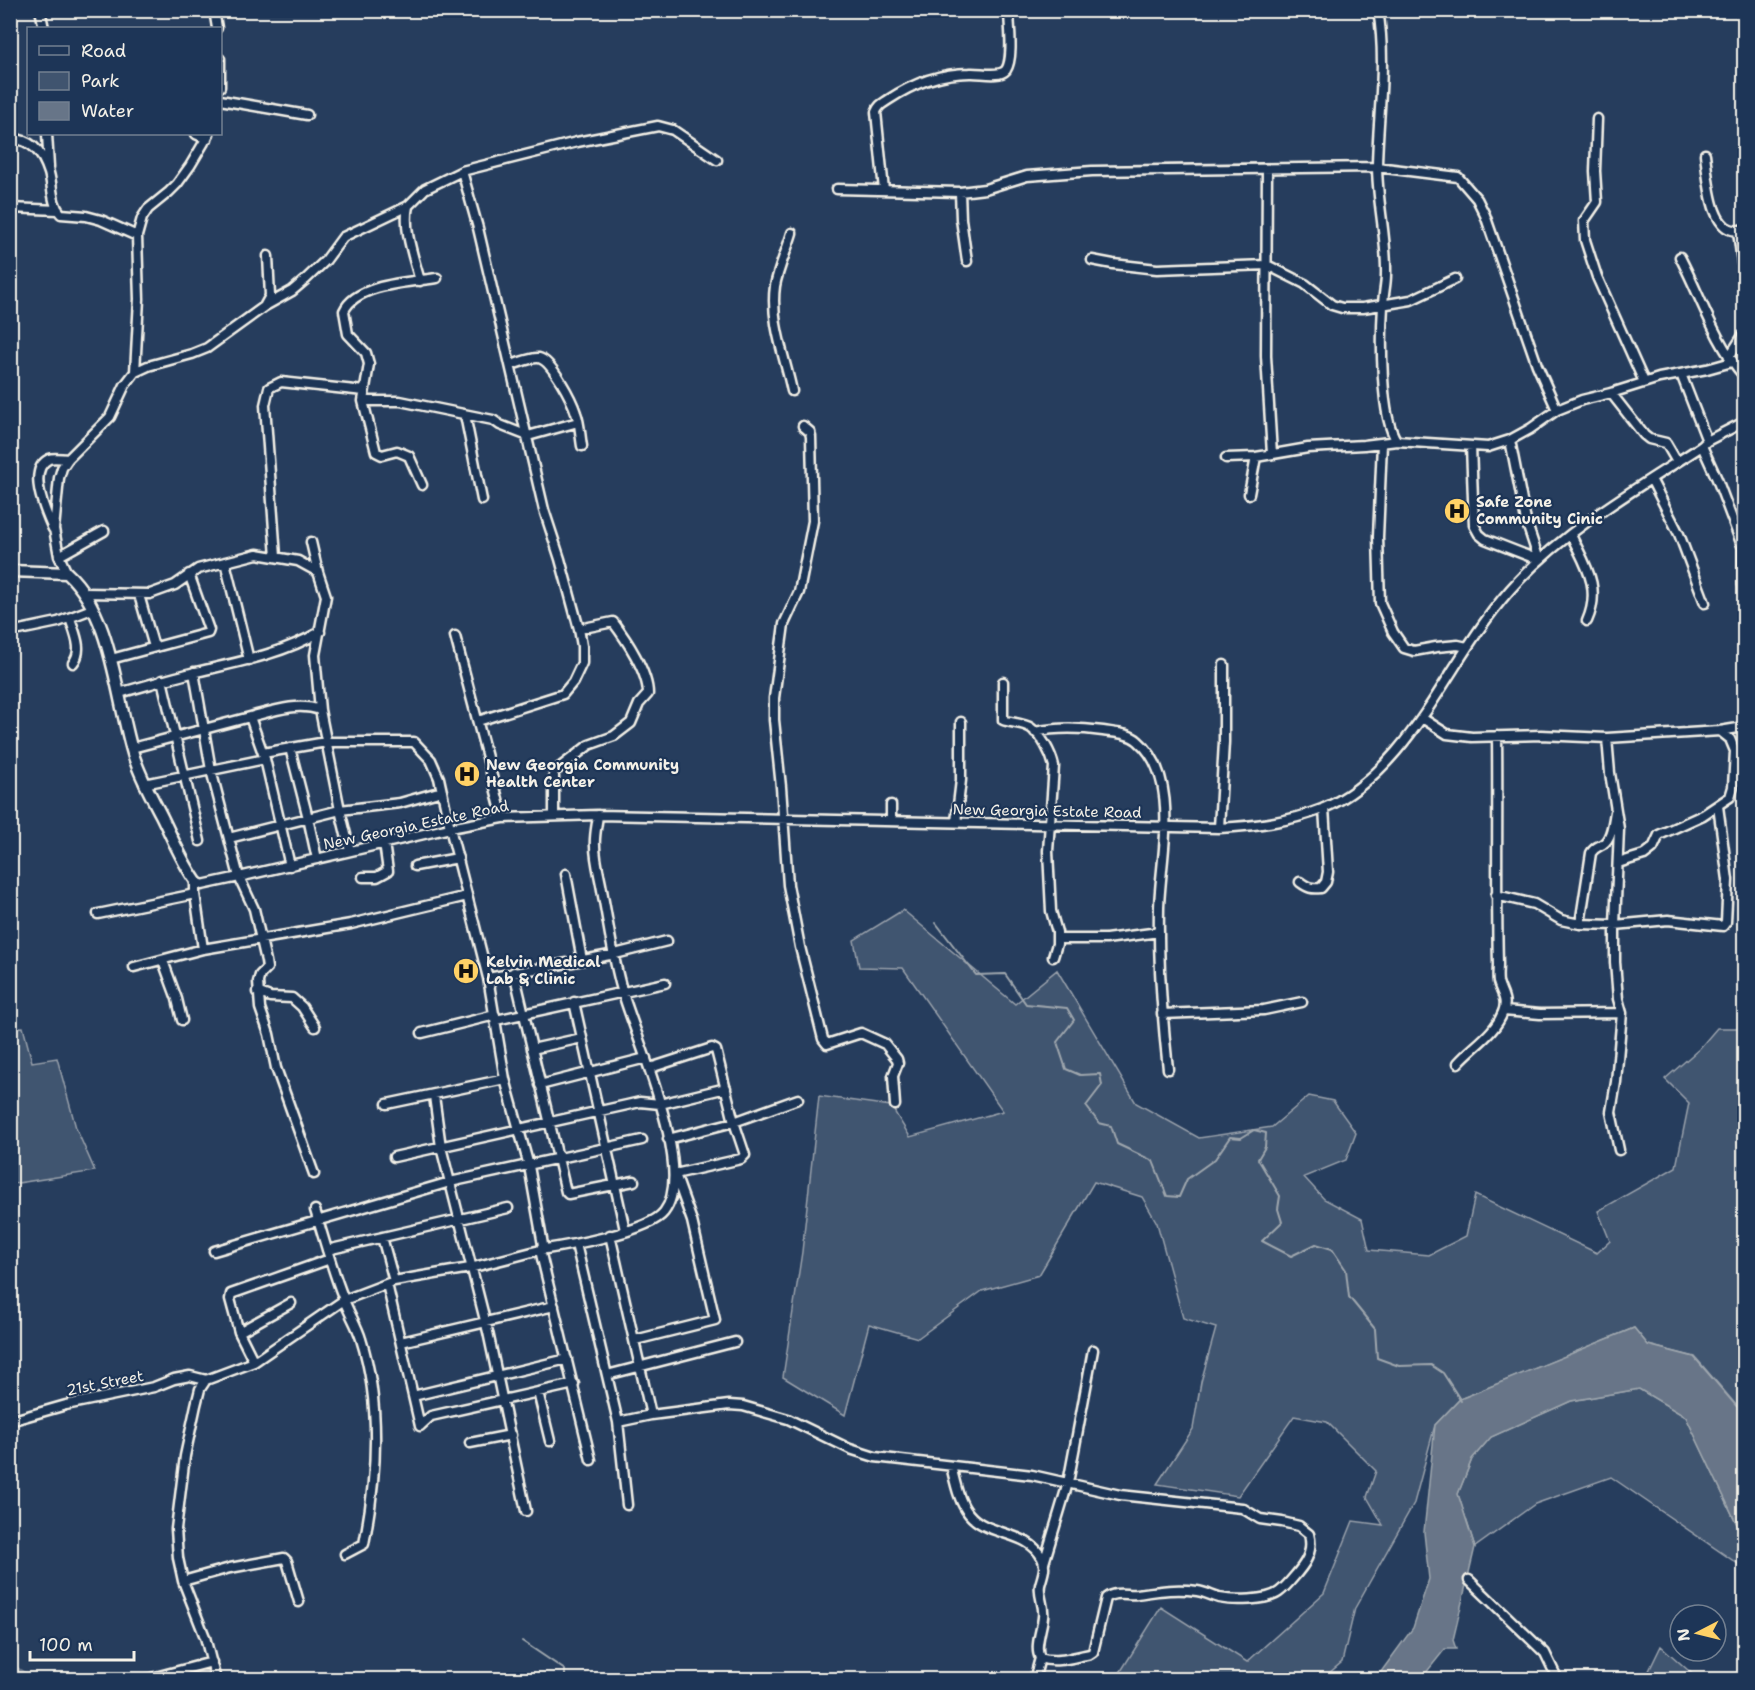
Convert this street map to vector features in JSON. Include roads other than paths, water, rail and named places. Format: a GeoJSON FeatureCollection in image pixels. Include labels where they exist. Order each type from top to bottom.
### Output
{"type":"FeatureCollection","features":[{"type":"Feature","properties":{"kind":"street"},"geometry":{"type":"LineString","coordinates":[[40,10],[44,27]]}},
{"type":"Feature","properties":{"kind":"street"},"geometry":{"type":"LineString","coordinates":[[214,10],[217,27]]}},
{"type":"Feature","properties":{"kind":"street"},"geometry":{"type":"LineString","coordinates":[[884,190],[876,112],[879,105],[899,92],[936,78],[969,73],[998,74],[1004,72],[1007,68],[1010,49],[1009,10]]}},
{"type":"Feature","properties":{"kind":"street"},"geometry":{"type":"LineString","coordinates":[[1378,10],[1382,32],[1383,79],[1377,167],[1386,274],[1382,343],[1385,398],[1390,428],[1397,441]]}},
{"type":"Feature","properties":{"kind":"street"},"geometry":{"type":"LineString","coordinates":[[222,100],[307,115]]}},
{"type":"Feature","properties":{"kind":"street"},"geometry":{"type":"LineString","coordinates":[[1597,119],[1595,171],[1597,202],[1584,221],[1585,240],[1596,276],[1644,382]]}},
{"type":"Feature","properties":{"kind":"street"},"geometry":{"type":"LineString","coordinates":[[54,529],[62,468],[110,417],[125,385],[135,372],[207,348],[265,306],[292,291],[326,260],[343,237],[408,206],[425,189],[462,171],[577,142],[658,126],[674,130],[717,160]]}},
{"type":"Feature","properties":{"kind":"street"},"geometry":{"type":"LineString","coordinates":[[47,135],[52,195],[61,214],[101,220],[137,236]]}},
{"type":"Feature","properties":{"kind":"street"},"geometry":{"type":"LineString","coordinates":[[135,372],[138,310],[137,236],[142,218],[147,208],[177,184],[208,136]]}},
{"type":"Feature","properties":{"kind":"street"},"geometry":{"type":"LineString","coordinates":[[10,139],[22,138],[28,141],[36,149],[49,174]]}},
{"type":"Feature","properties":{"kind":"street"},"geometry":{"type":"LineString","coordinates":[[1705,154],[1716,213],[1720,222],[1728,230],[1741,230],[1744,278]]}},
{"type":"Feature","properties":{"kind":"street"},"geometry":{"type":"LineString","coordinates":[[837,189],[960,192],[985,189],[1027,176],[1092,171],[1377,167],[1458,177],[1478,199],[1537,365],[1557,410]]}},
{"type":"Feature","properties":{"kind":"street"},"geometry":{"type":"LineString","coordinates":[[1267,169],[1266,356],[1272,454]]}},
{"type":"Feature","properties":{"kind":"street"},"geometry":{"type":"LineString","coordinates":[[462,171],[476,218],[550,532],[561,559],[579,629],[582,663],[573,682],[563,694],[478,721]]}},
{"type":"Feature","properties":{"kind":"street"},"geometry":{"type":"LineString","coordinates":[[960,192],[967,261]]}},
{"type":"Feature","properties":{"kind":"street"},"geometry":{"type":"LineString","coordinates":[[408,206],[406,214],[408,232],[420,281]]}},
{"type":"Feature","properties":{"kind":"street"},"geometry":{"type":"LineString","coordinates":[[10,208],[58,210]]}},
{"type":"Feature","properties":{"kind":"street"},"geometry":{"type":"LineString","coordinates":[[792,233],[775,287],[780,349],[786,362],[792,391]]}},
{"type":"Feature","properties":{"kind":"street"},"geometry":{"type":"LineString","coordinates":[[265,306],[270,296],[268,256]]}},
{"type":"Feature","properties":{"kind":"street"},"geometry":{"type":"LineString","coordinates":[[1680,256],[1705,312],[1730,359],[1744,376]]}},
{"type":"Feature","properties":{"kind":"street"},"geometry":{"type":"LineString","coordinates":[[1092,260],[1157,268],[1267,265],[1305,284],[1332,305],[1342,308],[1411,300],[1455,279]]}},
{"type":"Feature","properties":{"kind":"street"},"geometry":{"type":"LineString","coordinates":[[423,485],[409,456],[397,451],[382,455],[376,452],[363,401],[369,364],[366,353],[348,334],[344,311],[354,297],[362,294],[397,284],[437,278]]}},
{"type":"Feature","properties":{"kind":"street"},"geometry":{"type":"LineString","coordinates":[[1226,458],[1256,457],[1308,448],[1397,441],[1488,447],[1510,440],[1557,410],[1582,400],[1730,359],[1744,334]]}},
{"type":"Feature","properties":{"kind":"street"},"geometry":{"type":"LineString","coordinates":[[511,365],[535,358],[541,358],[548,364],[561,382],[576,412],[582,446]]}},
{"type":"Feature","properties":{"kind":"street"},"geometry":{"type":"LineString","coordinates":[[1681,374],[1704,444],[1743,548],[1743,585]]}},
{"type":"Feature","properties":{"kind":"street"},"geometry":{"type":"LineString","coordinates":[[276,557],[265,405],[269,388],[281,382],[364,391]]}},
{"type":"Feature","properties":{"kind":"street"},"geometry":{"type":"LineString","coordinates":[[1611,393],[1644,435],[1649,439],[1666,443],[1677,462]]}},
{"type":"Feature","properties":{"kind":"street"},"geometry":{"type":"LineString","coordinates":[[363,401],[400,401],[493,420],[528,436],[578,422]]}},
{"type":"Feature","properties":{"kind":"street"},"geometry":{"type":"LineString","coordinates":[[465,415],[482,500]]}},
{"type":"Feature","properties":{"kind":"street","name":"New Georgia Estate Road"},"geometry":{"type":"LineString","coordinates":[[195,880],[202,885],[239,878],[384,843],[502,818],[598,814],[1219,828],[1272,823],[1324,808],[1374,774],[1399,748],[1422,718],[1467,647],[1509,591],[1539,560],[1651,479],[1704,444],[1744,422]]}},
{"type":"Feature","properties":{"kind":"street"},"geometry":{"type":"LineString","coordinates":[[803,426],[812,437],[813,521],[799,592],[784,624],[774,698],[788,885],[800,947],[823,1039],[827,1044],[861,1033],[885,1044],[898,1063],[893,1076],[895,1105]]}},
{"type":"Feature","properties":{"kind":"street"},"geometry":{"type":"LineString","coordinates":[[1510,440],[1526,521],[1539,560]]}},
{"type":"Feature","properties":{"kind":"street"},"geometry":{"type":"LineString","coordinates":[[1382,443],[1378,537],[1380,603],[1393,632],[1404,648],[1414,651],[1458,645],[1467,647]]}},
{"type":"Feature","properties":{"kind":"street"},"geometry":{"type":"LineString","coordinates":[[1471,446],[1474,525],[1479,534],[1485,539],[1539,560]]}},
{"type":"Feature","properties":{"kind":"street"},"geometry":{"type":"LineString","coordinates":[[1249,494],[1256,457]]}},
{"type":"Feature","properties":{"kind":"street"},"geometry":{"type":"LineString","coordinates":[[68,459],[51,458],[42,464],[39,496],[54,529],[59,556],[67,573],[83,592],[104,636],[132,748],[144,784],[185,866],[195,880],[203,949]]}},
{"type":"Feature","properties":{"kind":"street"},"geometry":{"type":"LineString","coordinates":[[1651,479],[1679,534],[1705,603]]}},
{"type":"Feature","properties":{"kind":"street"},"geometry":{"type":"LineString","coordinates":[[59,556],[104,531]]}},
{"type":"Feature","properties":{"kind":"street"},"geometry":{"type":"LineString","coordinates":[[1571,535],[1592,581],[1593,606],[1587,621]]}},
{"type":"Feature","properties":{"kind":"street"},"geometry":{"type":"LineString","coordinates":[[311,542],[326,596],[315,655],[321,710],[350,851]]}},
{"type":"Feature","properties":{"kind":"street"},"geometry":{"type":"LineString","coordinates":[[83,592],[150,594],[168,588],[198,568],[257,554],[298,561],[318,572]]}},
{"type":"Feature","properties":{"kind":"street"},"geometry":{"type":"LineString","coordinates":[[225,562],[249,660]]}},
{"type":"Feature","properties":{"kind":"street"},"geometry":{"type":"LineString","coordinates":[[10,571],[67,573]]}},
{"type":"Feature","properties":{"kind":"street"},"geometry":{"type":"LineString","coordinates":[[111,659],[208,633],[189,573]]}},
{"type":"Feature","properties":{"kind":"street"},"geometry":{"type":"LineString","coordinates":[[139,595],[154,647]]}},
{"type":"Feature","properties":{"kind":"street"},"geometry":{"type":"LineString","coordinates":[[10,632],[70,618],[92,609]]}},
{"type":"Feature","properties":{"kind":"street"},"geometry":{"type":"LineString","coordinates":[[70,618],[79,651],[74,663]]}},
{"type":"Feature","properties":{"kind":"street"},"geometry":{"type":"LineString","coordinates":[[554,815],[554,772],[589,745],[614,736],[631,723],[639,704],[648,694],[643,674],[624,636],[613,622],[579,629]]}},
{"type":"Feature","properties":{"kind":"street"},"geometry":{"type":"LineString","coordinates":[[119,693],[162,680],[249,660],[298,644],[320,632]]}},
{"type":"Feature","properties":{"kind":"street"},"geometry":{"type":"LineString","coordinates":[[455,636],[502,818]]}},
{"type":"Feature","properties":{"kind":"street"},"geometry":{"type":"LineString","coordinates":[[1219,828],[1224,742],[1224,665]]}},
{"type":"Feature","properties":{"kind":"street"},"geometry":{"type":"LineString","coordinates":[[194,672],[211,770],[239,878],[254,909],[267,968],[260,975],[257,992],[260,1008],[276,1068],[314,1174]]}},
{"type":"Feature","properties":{"kind":"street"},"geometry":{"type":"LineString","coordinates":[[162,680],[200,841]]}},
{"type":"Feature","properties":{"kind":"street"},"geometry":{"type":"LineString","coordinates":[[1003,682],[1003,720],[1025,726],[1035,732],[1052,757],[1054,766],[1048,851],[1050,894],[1057,939],[1053,957]]}},
{"type":"Feature","properties":{"kind":"street"},"geometry":{"type":"LineString","coordinates":[[132,748],[280,709],[311,707],[321,710]]}},
{"type":"Feature","properties":{"kind":"street"},"geometry":{"type":"LineString","coordinates":[[250,717],[264,756],[290,866]]}},
{"type":"Feature","properties":{"kind":"street"},"geometry":{"type":"LineString","coordinates":[[1422,718],[1447,734],[1472,737],[1541,735],[1607,738],[1720,731],[1744,727]]}},
{"type":"Feature","properties":{"kind":"street"},"geometry":{"type":"LineString","coordinates":[[956,822],[960,780],[961,722]]}},
{"type":"Feature","properties":{"kind":"street"},"geometry":{"type":"LineString","coordinates":[[1035,732],[1058,729],[1123,734],[1138,740],[1152,759],[1158,772],[1165,804],[1159,932],[1162,1014],[1168,1068]]}},
{"type":"Feature","properties":{"kind":"street"},"geometry":{"type":"LineString","coordinates":[[1618,863],[1644,855],[1653,848],[1659,835],[1683,825],[1730,797],[1735,761],[1733,745],[1720,731]]}},
{"type":"Feature","properties":{"kind":"street"},"geometry":{"type":"LineString","coordinates":[[1458,1063],[1473,1046],[1487,1036],[1504,1011],[1505,998],[1498,981],[1497,736]]}},
{"type":"Feature","properties":{"kind":"street"},"geometry":{"type":"LineString","coordinates":[[1607,738],[1619,830],[1615,925],[1618,999],[1622,1013],[1611,1112],[1618,1150]]}},
{"type":"Feature","properties":{"kind":"street"},"geometry":{"type":"LineString","coordinates":[[144,784],[211,770],[290,748],[326,742],[414,742],[431,760],[439,778],[488,978],[505,1079],[529,1166],[543,1238],[540,1250],[591,1460]]}},
{"type":"Feature","properties":{"kind":"street"},"geometry":{"type":"LineString","coordinates":[[290,748],[317,860]]}},
{"type":"Feature","properties":{"kind":"street"},"geometry":{"type":"LineString","coordinates":[[228,838],[340,810],[400,803],[442,791]]}},
{"type":"Feature","properties":{"kind":"street"},"geometry":{"type":"LineString","coordinates":[[891,805],[891,820]]}},
{"type":"Feature","properties":{"kind":"street"},"geometry":{"type":"LineString","coordinates":[[1496,895],[1534,904],[1561,920],[1580,924],[1615,925],[1668,920],[1725,925],[1728,880],[1718,806]]}},
{"type":"Feature","properties":{"kind":"street"},"geometry":{"type":"LineString","coordinates":[[1580,924],[1591,853],[1596,847],[1604,844],[1608,838],[1616,807]]}},
{"type":"Feature","properties":{"kind":"street"},"geometry":{"type":"LineString","coordinates":[[1300,882],[1307,888],[1314,889],[1321,888],[1326,882],[1328,872],[1324,808]]}},
{"type":"Feature","properties":{"kind":"street"},"geometry":{"type":"LineString","coordinates":[[598,814],[595,846],[613,954],[622,991],[650,1068],[675,1174],[692,1221],[716,1320],[634,1340]]}},
{"type":"Feature","properties":{"kind":"street"},"geometry":{"type":"LineString","coordinates":[[363,877],[377,877],[388,871],[384,843]]}},
{"type":"Feature","properties":{"kind":"street"},"geometry":{"type":"LineString","coordinates":[[415,866],[458,858]]}},
{"type":"Feature","properties":{"kind":"street"},"geometry":{"type":"LineString","coordinates":[[566,874],[582,960]]}},
{"type":"Feature","properties":{"kind":"street"},"geometry":{"type":"LineString","coordinates":[[98,915],[195,894]]}},
{"type":"Feature","properties":{"kind":"street"},"geometry":{"type":"LineString","coordinates":[[134,967],[203,949],[351,924],[467,896]]}},
{"type":"Feature","properties":{"kind":"street"},"geometry":{"type":"LineString","coordinates":[[1057,939],[1106,939],[1159,932]]}},
{"type":"Feature","properties":{"kind":"street"},"geometry":{"type":"LineString","coordinates":[[488,978],[667,941]]}},
{"type":"Feature","properties":{"kind":"street"},"geometry":{"type":"LineString","coordinates":[[163,961],[182,1020]]}},
{"type":"Feature","properties":{"kind":"street"},"geometry":{"type":"LineString","coordinates":[[514,972],[565,1189],[568,1194],[634,1181]]}},
{"type":"Feature","properties":{"kind":"street"},"geometry":{"type":"LineString","coordinates":[[422,1033],[496,1017],[524,1014],[666,982]]}},
{"type":"Feature","properties":{"kind":"street"},"geometry":{"type":"LineString","coordinates":[[257,992],[270,998],[292,998],[302,1007],[315,1027]]}},
{"type":"Feature","properties":{"kind":"street"},"geometry":{"type":"LineString","coordinates":[[574,1002],[625,1230]]}},
{"type":"Feature","properties":{"kind":"street"},"geometry":{"type":"LineString","coordinates":[[1162,1014],[1264,1010],[1302,1002]]}},
{"type":"Feature","properties":{"kind":"street"},"geometry":{"type":"LineString","coordinates":[[1504,1011],[1540,1014],[1622,1013]]}},
{"type":"Feature","properties":{"kind":"street"},"geometry":{"type":"LineString","coordinates":[[532,1050],[582,1038]]}},
{"type":"Feature","properties":{"kind":"street"},"geometry":{"type":"LineString","coordinates":[[650,1068],[712,1048],[716,1050],[734,1122],[745,1155],[743,1158],[675,1174]]}},
{"type":"Feature","properties":{"kind":"street"},"geometry":{"type":"LineString","coordinates":[[540,1085],[646,1058]]}},
{"type":"Feature","properties":{"kind":"street"},"geometry":{"type":"LineString","coordinates":[[387,1104],[434,1096],[505,1079]]}},
{"type":"Feature","properties":{"kind":"street"},"geometry":{"type":"LineString","coordinates":[[394,1157],[640,1102],[660,1104],[726,1088]]}},
{"type":"Feature","properties":{"kind":"street"},"geometry":{"type":"LineString","coordinates":[[434,1096],[441,1147],[498,1376],[526,1512]]}},
{"type":"Feature","properties":{"kind":"street"},"geometry":{"type":"LineString","coordinates":[[668,1138],[734,1122],[798,1099]]}},
{"type":"Feature","properties":{"kind":"street"},"geometry":{"type":"LineString","coordinates":[[214,1251],[450,1182],[642,1140]]}},
{"type":"Feature","properties":{"kind":"street"},"geometry":{"type":"LineString","coordinates":[[216,1680],[205,1637],[183,1581],[178,1558],[176,1529],[185,1456],[200,1389],[206,1380],[254,1362],[344,1300],[390,1282],[470,1268],[540,1250],[576,1244],[652,1222],[663,1214],[672,1196],[675,1174]]}},
{"type":"Feature","properties":{"kind":"street"},"geometry":{"type":"LineString","coordinates":[[327,1250],[508,1208]]}},
{"type":"Feature","properties":{"kind":"street"},"geometry":{"type":"LineString","coordinates":[[315,1210],[344,1300],[361,1339],[371,1386],[377,1433],[371,1503],[364,1544],[345,1554]]}},
{"type":"Feature","properties":{"kind":"street"},"geometry":{"type":"LineString","coordinates":[[610,1235],[651,1415]]}},
{"type":"Feature","properties":{"kind":"street"},"geometry":{"type":"LineString","coordinates":[[382,1238],[401,1342],[420,1426],[431,1416],[574,1384]]}},
{"type":"Feature","properties":{"kind":"street"},"geometry":{"type":"LineString","coordinates":[[576,1244],[618,1422],[627,1505]]}},
{"type":"Feature","properties":{"kind":"street"},"geometry":{"type":"LineString","coordinates":[[254,1362],[239,1332],[230,1299],[231,1294],[330,1259]]}},
{"type":"Feature","properties":{"kind":"street"},"geometry":{"type":"LineString","coordinates":[[239,1332],[291,1303]]}},
{"type":"Feature","properties":{"kind":"street"},"geometry":{"type":"LineString","coordinates":[[401,1342],[554,1306]]}},
{"type":"Feature","properties":{"kind":"street"},"geometry":{"type":"LineString","coordinates":[[607,1375],[735,1342]]}},
{"type":"Feature","properties":{"kind":"street"},"geometry":{"type":"LineString","coordinates":[[1034,1680],[1040,1658],[1037,1651],[1044,1614],[1040,1588],[1044,1563],[1068,1483],[1093,1350]]}},
{"type":"Feature","properties":{"kind":"street"},"geometry":{"type":"LineString","coordinates":[[414,1396],[567,1359]]}},
{"type":"Feature","properties":{"kind":"street","name":"21st Street"},"geometry":{"type":"LineString","coordinates":[[10,1421],[66,1405],[144,1390],[174,1379],[190,1376],[206,1380]]}},
{"type":"Feature","properties":{"kind":"street"},"geometry":{"type":"LineString","coordinates":[[538,1392],[549,1441]]}},
{"type":"Feature","properties":{"kind":"street"},"geometry":{"type":"LineString","coordinates":[[618,1422],[651,1415],[729,1405],[743,1406],[788,1419],[850,1449],[875,1457],[1032,1475],[1120,1495],[1242,1508],[1260,1519],[1282,1522],[1305,1529],[1309,1534],[1311,1549],[1301,1568],[1277,1593],[1250,1600],[1219,1598],[1197,1591],[1162,1589],[1138,1594],[1116,1593],[1106,1598],[1093,1652],[1062,1660],[1040,1658]]}},
{"type":"Feature","properties":{"kind":"street"},"geometry":{"type":"LineString","coordinates":[[470,1443],[511,1435]]}},
{"type":"Feature","properties":{"kind":"street"},"geometry":{"type":"LineString","coordinates":[[951,1466],[955,1484],[968,1513],[982,1525],[1035,1547],[1044,1563]]}},
{"type":"Feature","properties":{"kind":"street"},"geometry":{"type":"LineString","coordinates":[[183,1581],[230,1568],[284,1558],[287,1561],[299,1602]]}},
{"type":"Feature","properties":{"kind":"street"},"geometry":{"type":"LineString","coordinates":[[1469,1580],[1545,1653],[1558,1680]]}},
{"type":"Feature","properties":{"kind":"street"},"geometry":{"type":"LineString","coordinates":[[144,1680],[212,1662]]}},
{"type":"Feature","properties":{"kind":"water"},"geometry":{"type":"Polygon","coordinates":[[[1634,1328],[1648,1345],[1694,1357],[1736,1406],[1744,1411],[1744,1539],[1686,1417],[1639,1389],[1571,1401],[1491,1437],[1472,1459],[1458,1494],[1475,1547],[1453,1640],[1456,1649],[1445,1649],[1421,1679],[1375,1680],[1413,1628],[1429,1579],[1424,1532],[1435,1425],[1460,1399],[1634,1328]]]}},
{"type":"Feature","properties":{"kind":"waterway"},"geometry":{"type":"LineString","coordinates":[[936,923],[976,975],[1005,974],[1026,1004],[1067,1008],[1074,1020],[1057,1042],[1066,1069],[1080,1075],[1100,1074],[1102,1085],[1086,1106],[1099,1123],[1111,1126],[1117,1144],[1153,1161],[1167,1196],[1179,1197],[1187,1179],[1215,1159],[1230,1137],[1241,1138],[1254,1130],[1266,1133],[1265,1147],[1258,1159],[1280,1196],[1278,1209],[1282,1222],[1262,1241],[1291,1256],[1316,1244],[1332,1249],[1346,1270],[1349,1297],[1375,1329],[1377,1358],[1399,1366],[1431,1365],[1443,1373],[1461,1401]]}},
{"type":"Feature","properties":{"kind":"waterway"},"geometry":{"type":"LineString","coordinates":[[522,1641],[565,1670],[565,1680]]}},
{"type":"Feature","properties":{"kind":"waterway"},"geometry":{"type":"LineString","coordinates":[[10,1669],[26,1680]]}},
{"type":"Feature","properties":{"kind":"place","name":"Safe Zone Community Cinic"},"geometry":{"type":"Point","coordinates":[1457,511]}},
{"type":"Feature","properties":{"kind":"place","name":"New Georgia Community Health Center"},"geometry":{"type":"Point","coordinates":[467,774]}},
{"type":"Feature","properties":{"kind":"place","name":"Kelvin Medical Lab & Clinic"},"geometry":{"type":"Point","coordinates":[466,971]}}]}
